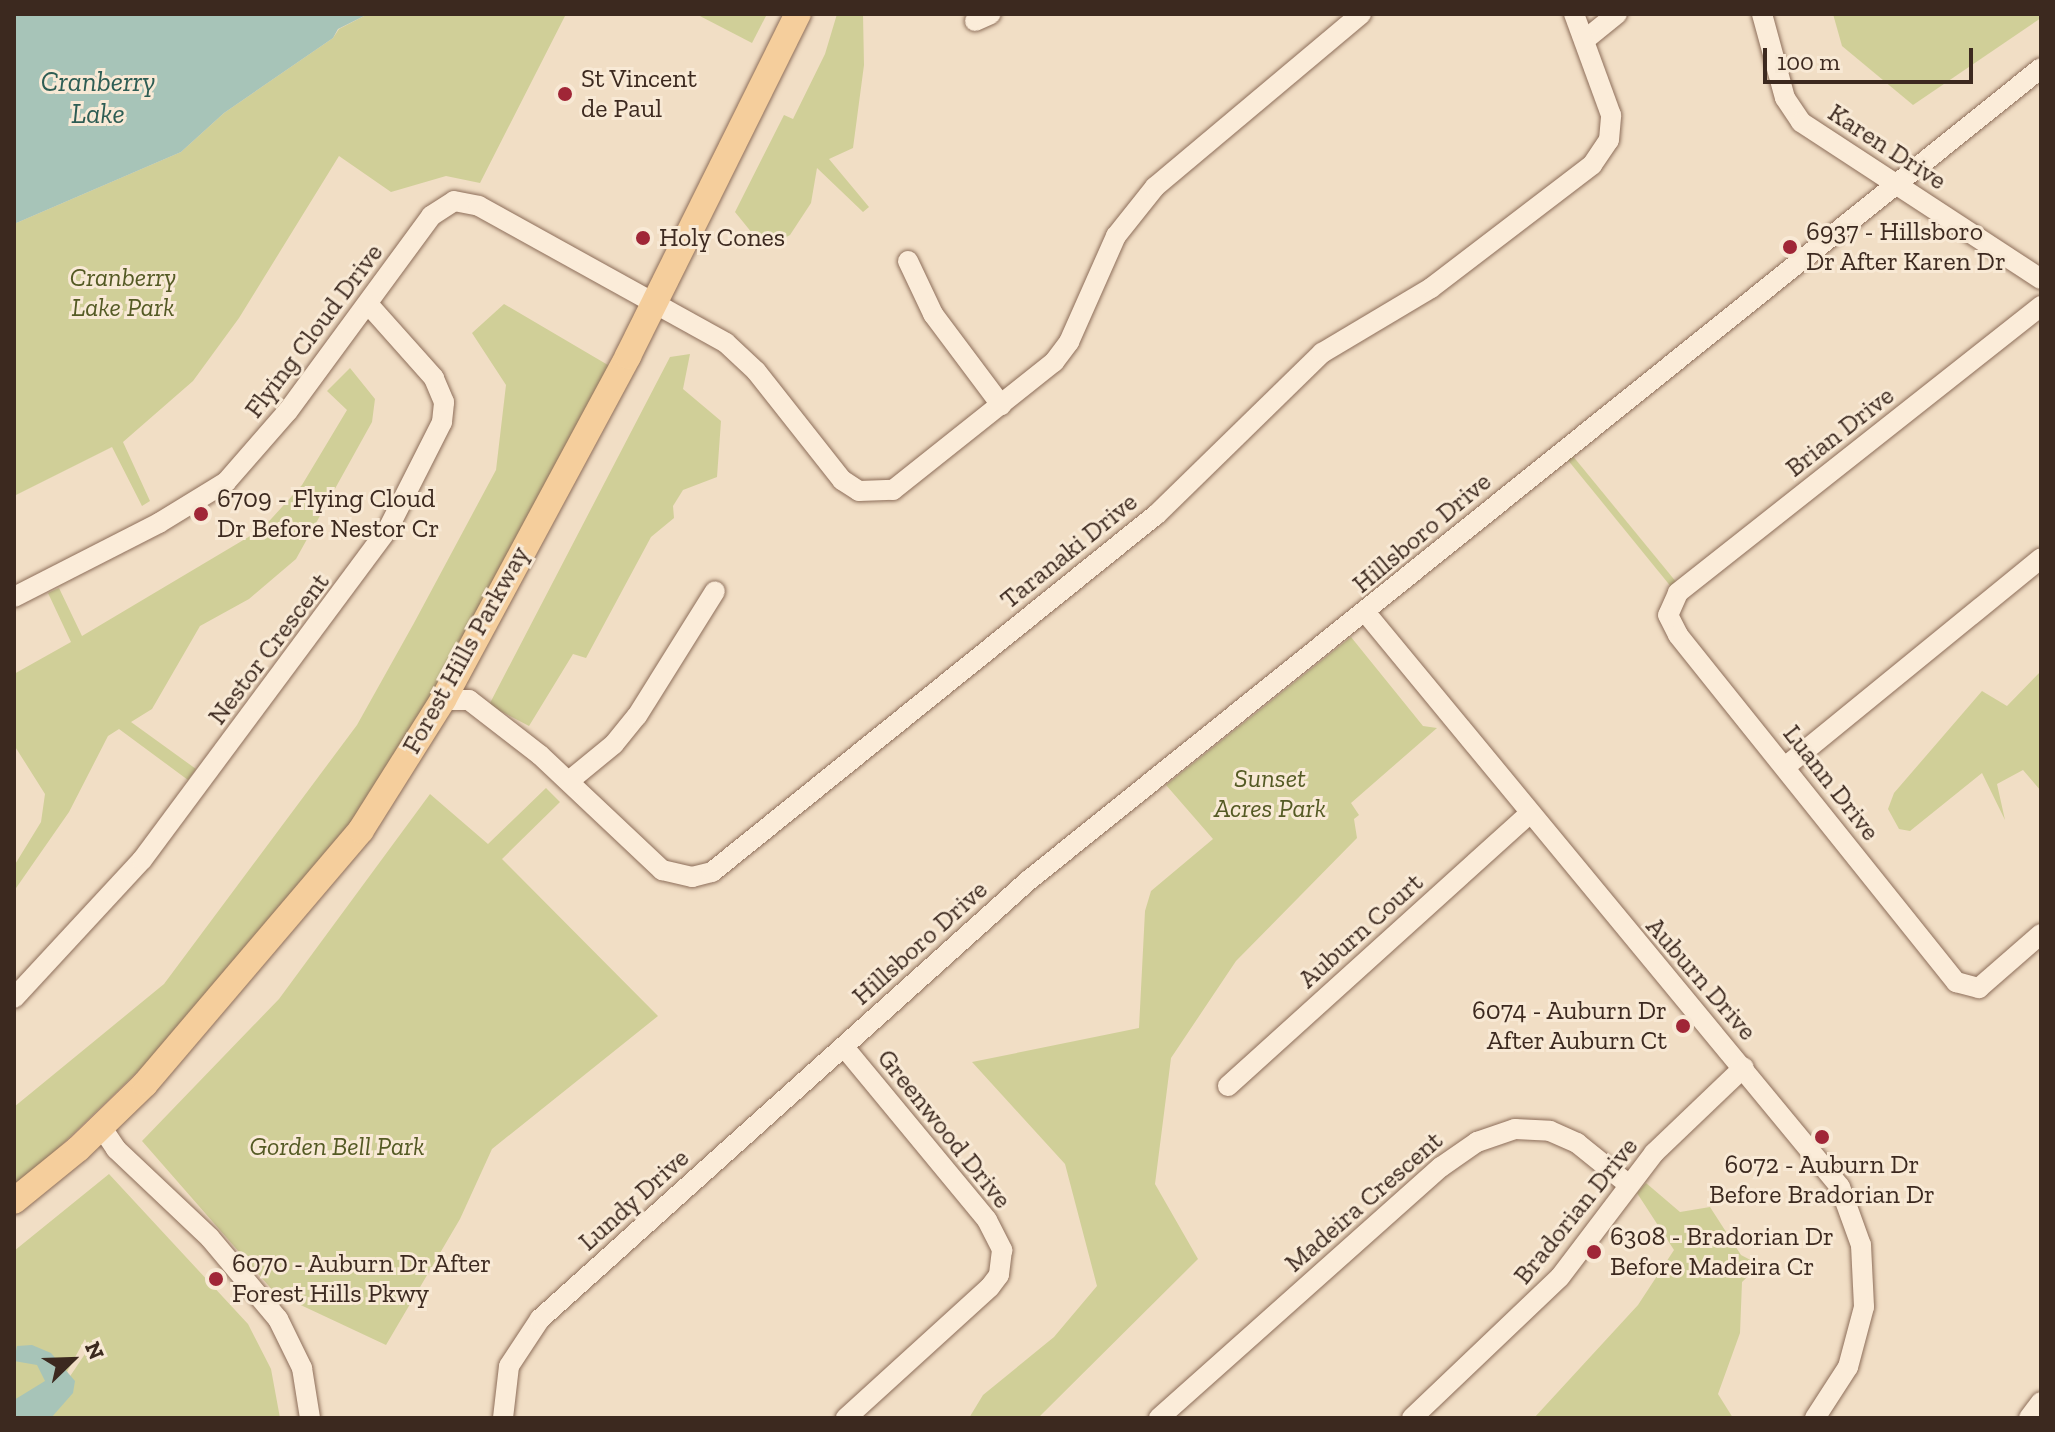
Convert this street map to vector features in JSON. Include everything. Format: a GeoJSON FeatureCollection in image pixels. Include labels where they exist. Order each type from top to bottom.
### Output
{"type":"FeatureCollection","features":[{"type":"Feature","properties":{"kind":"main road","name":"Forest Hills Parkway"},"geometry":{"type":"LineString","coordinates":[[14,1201],[145,1084],[306,900],[361,830],[443,700],[655,300],[798,14]]}},
{"type":"Feature","properties":{"kind":"street"},"geometry":{"type":"LineString","coordinates":[[655,300],[739,354],[842,480],[859,491],[885,493],[899,488],[1042,373],[1069,342],[1116,236],[1142,200],[1361,14]]}},
{"type":"Feature","properties":{"kind":"street","name":"Taranaki Drive"},"geometry":{"type":"LineString","coordinates":[[443,700],[469,700],[569,781],[662,870],[692,877],[720,866],[1157,514],[1313,360],[1431,288],[1592,165],[1609,140],[1611,115],[1586,39],[1574,14]]}},
{"type":"Feature","properties":{"kind":"street"},"geometry":{"type":"LineString","coordinates":[[1586,39],[1617,14]]}},
{"type":"Feature","properties":{"kind":"street","name":"Karen Drive"},"geometry":{"type":"LineString","coordinates":[[1762,14],[1793,113],[2041,279]]}},
{"type":"Feature","properties":{"kind":"street","name":"Hillsboro Drive"},"geometry":{"type":"LineString","coordinates":[[844,1047],[1029,880],[1366,613],[2041,68]]}},
{"type":"Feature","properties":{"kind":"street","name":"Flying Cloud Drive"},"geometry":{"type":"LineString","coordinates":[[14,597],[159,523],[226,482],[273,430],[431,216],[454,201],[479,206],[655,300]]}},
{"type":"Feature","properties":{"kind":"street"},"geometry":{"type":"LineString","coordinates":[[908,261],[933,314],[1001,405]]}},
{"type":"Feature","properties":{"kind":"street","name":"Nestor Crescent"},"geometry":{"type":"LineString","coordinates":[[14,998],[142,860],[388,529],[442,422],[444,402],[434,378],[368,304]]}},
{"type":"Feature","properties":{"kind":"street","name":"Brian Drive"},"geometry":{"type":"LineString","coordinates":[[1672,600],[2041,306]]}},
{"type":"Feature","properties":{"kind":"street"},"geometry":{"type":"LineString","coordinates":[[1785,767],[2041,558]]}},
{"type":"Feature","properties":{"kind":"street"},"geometry":{"type":"LineString","coordinates":[[569,781],[614,744],[637,716],[715,591]]}},
{"type":"Feature","properties":{"kind":"street","name":"Luann Drive"},"geometry":{"type":"LineString","coordinates":[[1672,600],[1668,615],[1678,635],[1948,974],[1970,990],[1985,984],[2041,934]]}},
{"type":"Feature","properties":{"kind":"street","name":"Auburn Drive"},"geometry":{"type":"LineString","coordinates":[[1366,613],[1529,814],[1828,1169],[1849,1206],[1861,1245],[1865,1287],[1858,1338],[1838,1386],[1815,1418]]}},
{"type":"Feature","properties":{"kind":"street","name":"Auburn Court"},"geometry":{"type":"LineString","coordinates":[[1228,1086],[1529,814]]}},
{"type":"Feature","properties":{"kind":"street","name":"Lundy Drive"},"geometry":{"type":"LineString","coordinates":[[503,1418],[509,1366],[540,1319],[844,1047]]}},
{"type":"Feature","properties":{"kind":"street","name":"Greenwood Drive"},"geometry":{"type":"LineString","coordinates":[[844,1047],[987,1220],[1002,1250],[999,1275],[985,1293],[846,1418]]}},
{"type":"Feature","properties":{"kind":"street","name":"Bradorian Drive"},"geometry":{"type":"LineString","coordinates":[[1412,1418],[1560,1277],[1629,1185],[1689,1117],[1744,1067]]}},
{"type":"Feature","properties":{"kind":"street"},"geometry":{"type":"LineString","coordinates":[[100,1125],[116,1149],[210,1238],[278,1319],[302,1368],[310,1418]]}},
{"type":"Feature","properties":{"kind":"street","name":"Madeira Crescent"},"geometry":{"type":"LineString","coordinates":[[1159,1418],[1441,1167],[1477,1142],[1515,1129],[1550,1131],[1577,1143],[1629,1185]]}},
{"type":"Feature","properties":{"kind":"street"},"geometry":{"type":"LineString","coordinates":[[2029,1418],[2041,1402]]}},
{"type":"Feature","properties":{"kind":"green space","name":"Cranberry Lake Park"},"geometry":{"type":"Polygon","coordinates":[[[368,14],[566,14],[480,183],[446,176],[391,192],[339,156],[239,318],[193,381],[123,442],[150,501],[142,506],[112,447],[14,496],[14,224],[181,152],[224,113],[333,38],[339,29],[368,14]]]}},
{"type":"Feature","properties":{"kind":"green space"},"geometry":{"type":"Polygon","coordinates":[[[696,14],[767,14],[752,43],[696,14]]]}},
{"type":"Feature","properties":{"kind":"green space"},"geometry":{"type":"Polygon","coordinates":[[[837,14],[863,14],[864,65],[853,148],[829,159],[869,207],[863,212],[817,168],[811,203],[790,235],[765,249],[735,212],[784,115],[793,119],[825,54],[837,14]]]}},
{"type":"Feature","properties":{"kind":"green space"},"geometry":{"type":"Polygon","coordinates":[[[1833,14],[2041,14],[2041,18],[1913,105],[1842,46],[1833,14]]]}},
{"type":"Feature","properties":{"kind":"green space"},"geometry":{"type":"Polygon","coordinates":[[[504,304],[613,368],[372,804],[246,967],[14,1191],[14,1107],[164,984],[357,725],[414,623],[496,470],[506,385],[472,333],[504,304]]]}},
{"type":"Feature","properties":{"kind":"green space"},"geometry":{"type":"Polygon","coordinates":[[[690,354],[683,389],[721,421],[717,477],[683,490],[673,506],[674,518],[651,537],[586,658],[573,654],[529,726],[489,705],[670,357],[690,354]]]}},
{"type":"Feature","properties":{"kind":"green space"},"geometry":{"type":"Polygon","coordinates":[[[350,368],[375,399],[372,422],[296,559],[249,599],[200,626],[152,709],[131,722],[196,769],[188,780],[119,729],[108,736],[69,812],[14,891],[14,866],[41,822],[45,794],[14,745],[14,674],[71,642],[48,593],[59,588],[82,636],[262,529],[302,485],[347,410],[327,391],[350,368]]]}},
{"type":"Feature","properties":{"kind":"green space"},"geometry":{"type":"Polygon","coordinates":[[[1572,455],[1677,583],[1672,588],[1567,459],[1572,455]]]}},
{"type":"Feature","properties":{"kind":"green space","name":"Sunset Acres Park"},"geometry":{"type":"Polygon","coordinates":[[[1351,637],[1423,726],[1437,728],[1351,803],[1359,815],[1354,819],[1357,838],[1236,961],[1171,1058],[1155,1184],[1198,1259],[1038,1418],[969,1418],[983,1395],[1054,1337],[1097,1286],[1065,1164],[972,1062],[1139,1028],[1145,911],[1151,891],[1213,839],[1166,785],[1351,637]]]}},
{"type":"Feature","properties":{"kind":"green space"},"geometry":{"type":"Polygon","coordinates":[[[2041,671],[2041,791],[2023,770],[1997,784],[2005,820],[1982,773],[1910,831],[1899,829],[1888,809],[1894,793],[1982,691],[2007,706],[2041,671]]]}},
{"type":"Feature","properties":{"kind":"green space","name":"Gorden Bell Park"},"geometry":{"type":"Polygon","coordinates":[[[546,788],[560,802],[502,859],[658,1016],[492,1149],[460,1219],[386,1345],[275,1293],[142,1141],[279,999],[430,794],[488,844],[546,788]]]}},
{"type":"Feature","properties":{"kind":"green space"},"geometry":{"type":"Polygon","coordinates":[[[109,1174],[248,1324],[271,1369],[280,1418],[42,1418],[89,1348],[85,1339],[67,1372],[14,1418],[14,1251],[109,1174]]]}},
{"type":"Feature","properties":{"kind":"green space"},"geometry":{"type":"Polygon","coordinates":[[[1646,1183],[1680,1212],[1710,1207],[1741,1255],[1760,1265],[1742,1282],[1740,1333],[1718,1394],[1733,1418],[1534,1418],[1638,1305],[1674,1250],[1637,1193],[1646,1183]]]}},
{"type":"Feature","properties":{"kind":"water","name":"Cranberry Lake"},"geometry":{"type":"Polygon","coordinates":[[[14,14],[368,14],[338,29],[333,38],[224,113],[181,152],[14,224],[14,14]]]}},
{"type":"Feature","properties":{"kind":"water"},"geometry":{"type":"Polygon","coordinates":[[[32,1345],[51,1353],[75,1381],[73,1393],[51,1418],[14,1418],[14,1400],[45,1381],[37,1365],[14,1361],[17,1346],[32,1345]]]}},
{"type":"Feature","properties":{"kind":"place","name":"St Vincent de Paul"},"geometry":{"type":"Point","coordinates":[565,94]}},
{"type":"Feature","properties":{"kind":"place","name":"Holy Cones"},"geometry":{"type":"Point","coordinates":[643,238]}},
{"type":"Feature","properties":{"kind":"place","name":"6937 - Hillsboro Dr After Karen Dr"},"geometry":{"type":"Point","coordinates":[1790,247]}},
{"type":"Feature","properties":{"kind":"place","name":"6709 - Flying Cloud Dr Before Nestor Cr"},"geometry":{"type":"Point","coordinates":[201,514]}},
{"type":"Feature","properties":{"kind":"place","name":"6074 - Auburn Dr After Auburn Ct"},"geometry":{"type":"Point","coordinates":[1683,1026]}},
{"type":"Feature","properties":{"kind":"place","name":"6072 - Auburn Dr Before Bradorian Dr"},"geometry":{"type":"Point","coordinates":[1822,1137]}},
{"type":"Feature","properties":{"kind":"place","name":"6308 - Bradorian Dr Before Madeira Cr"},"geometry":{"type":"Point","coordinates":[1594,1252]}},
{"type":"Feature","properties":{"kind":"place","name":"6070 - Auburn Dr After Forest Hills Pkwy"},"geometry":{"type":"Point","coordinates":[216,1279]}}]}
